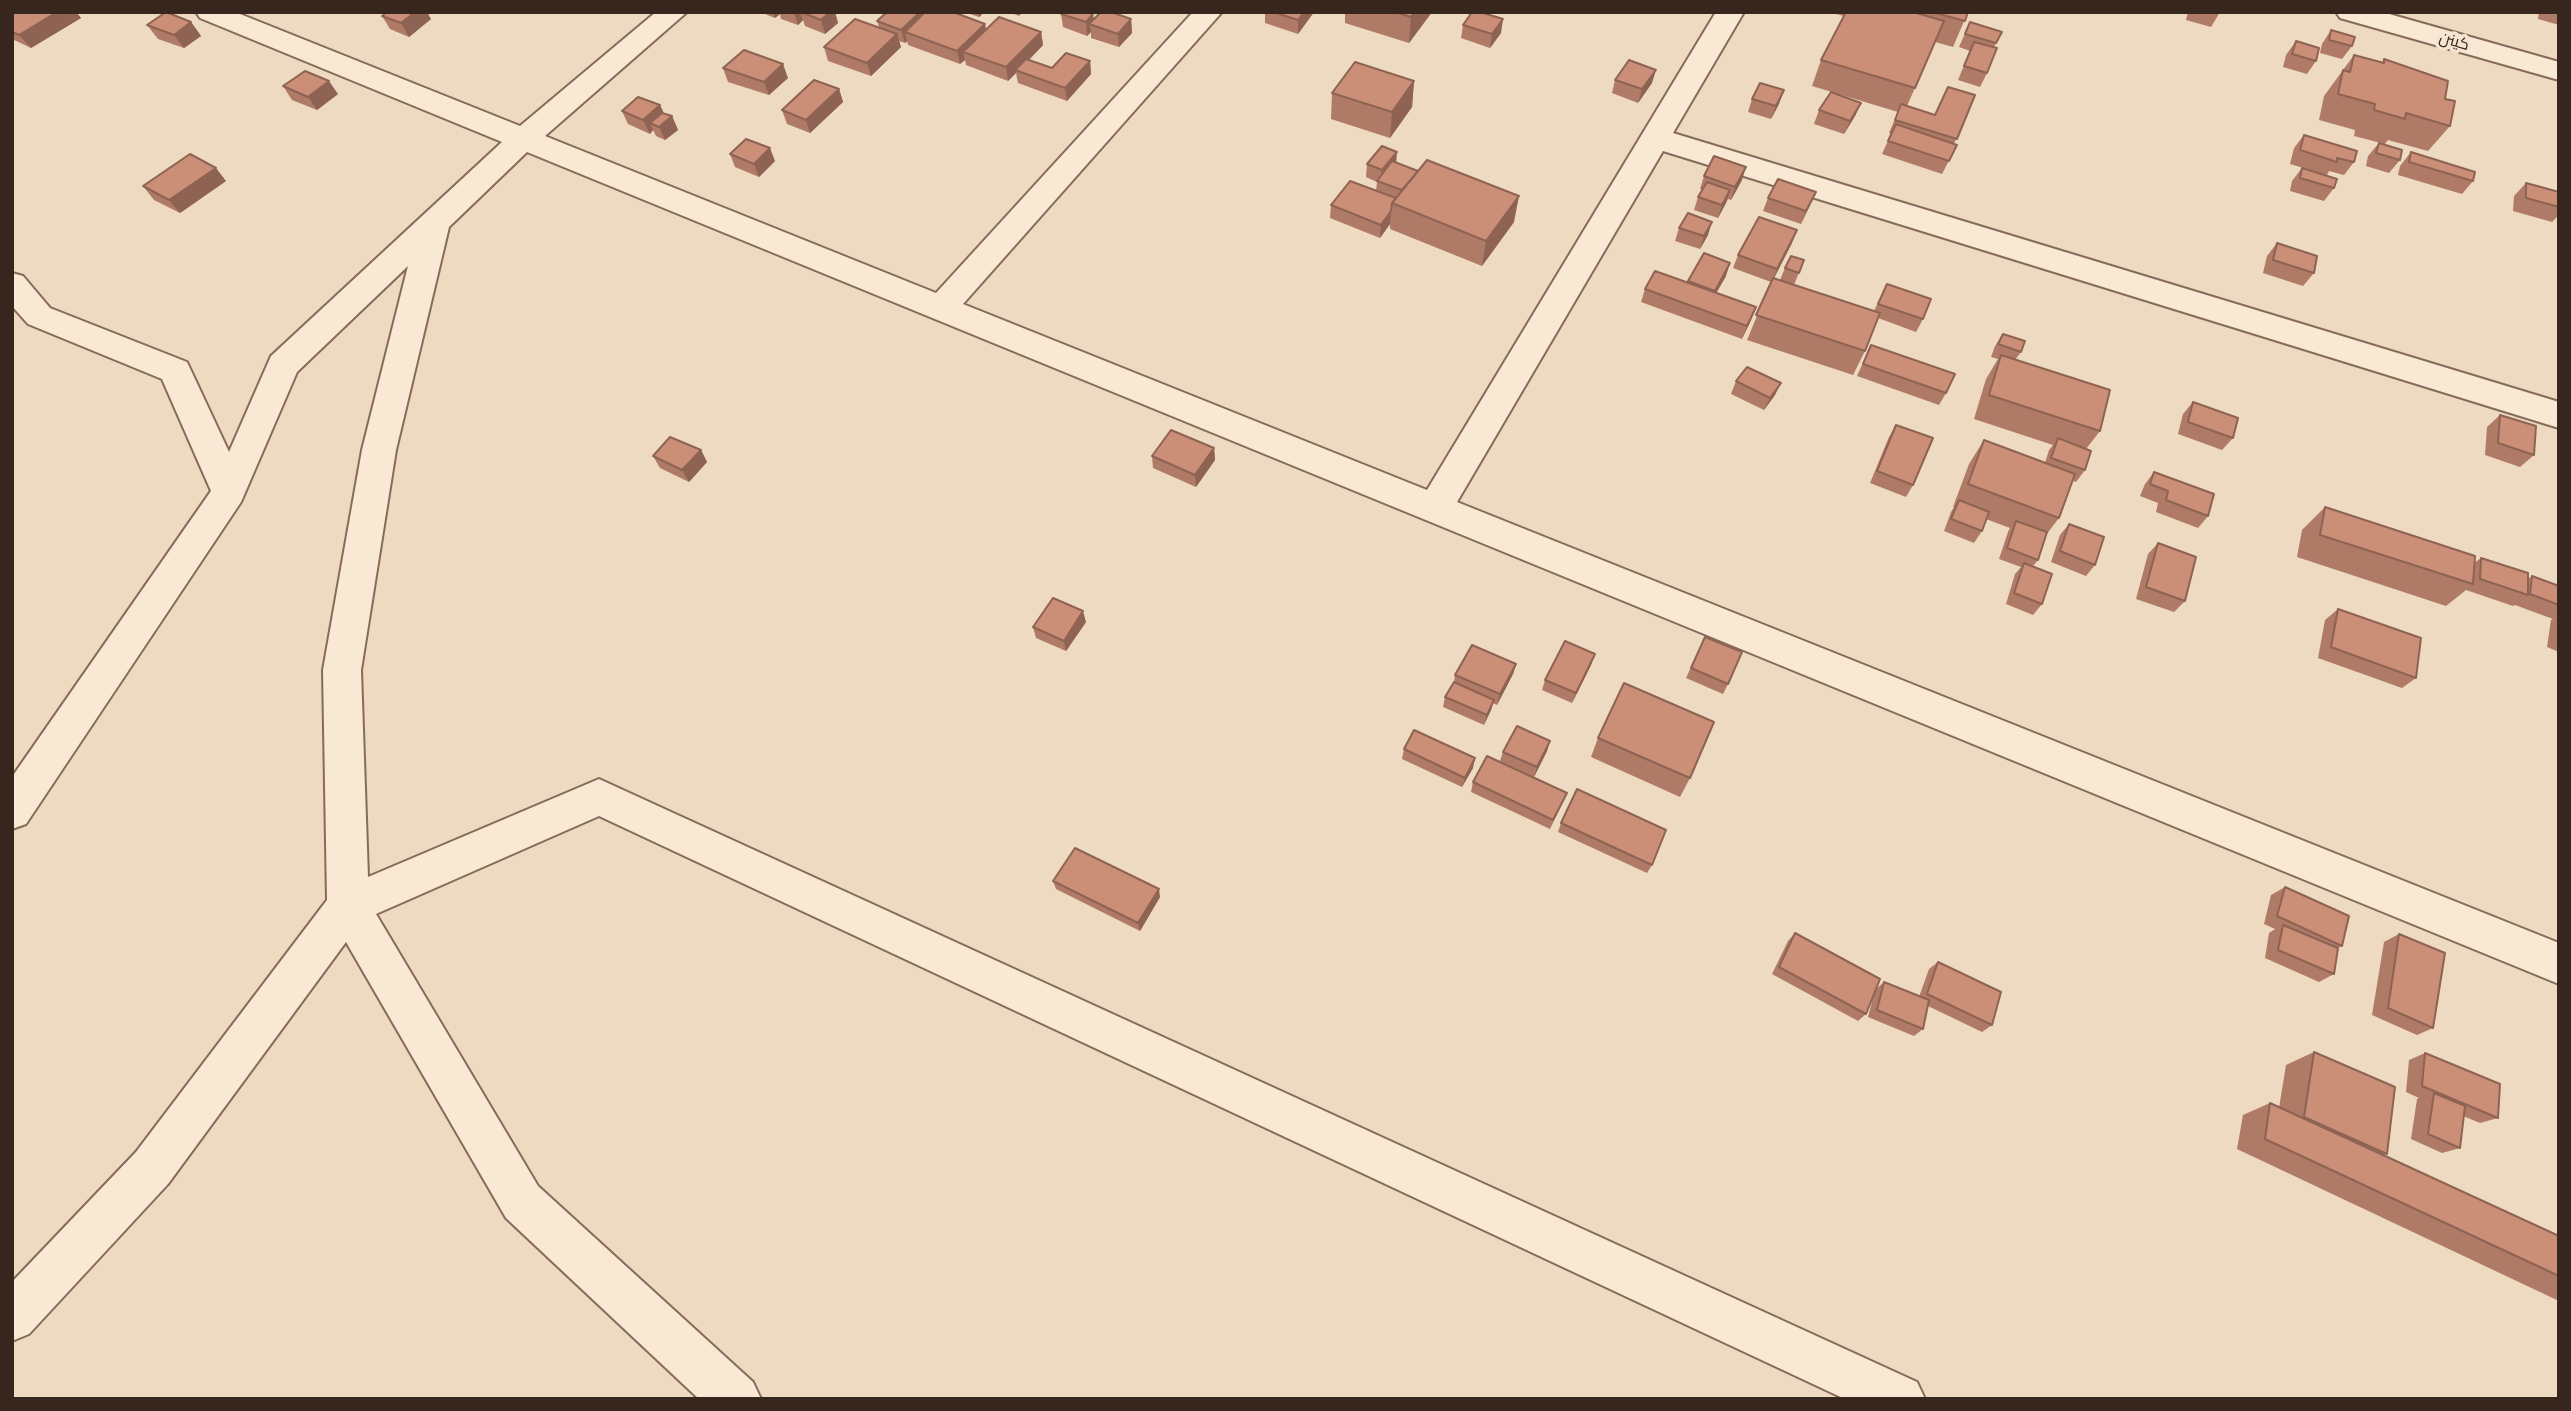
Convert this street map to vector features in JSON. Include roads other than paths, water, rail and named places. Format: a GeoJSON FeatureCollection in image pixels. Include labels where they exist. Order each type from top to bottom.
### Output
{"type":"FeatureCollection","features":[{"type":"Feature","properties":{"kind":"street"},"geometry":{"type":"LineString","coordinates":[[210,12],[2559,964]]}},
{"type":"Feature","properties":{"kind":"street"},"geometry":{"type":"LineString","coordinates":[[12,810],[229,492],[283,365],[523,139],[673,12]]}},
{"type":"Feature","properties":{"kind":"street"},"geometry":{"type":"LineString","coordinates":[[941,308],[1208,12]]}},
{"type":"Feature","properties":{"kind":"street"},"geometry":{"type":"LineString","coordinates":[[1435,508],[1730,12]]}},
{"type":"Feature","properties":{"kind":"street","name":"كينن"},"geometry":{"type":"LineString","coordinates":[[2350,12],[2559,71]]}},
{"type":"Feature","properties":{"kind":"street"},"geometry":{"type":"LineString","coordinates":[[1655,138],[2559,415]]}},
{"type":"Feature","properties":{"kind":"street"},"geometry":{"type":"LineString","coordinates":[[434,224],[379,450],[342,670],[348,906],[522,1202],[736,1399]]}},
{"type":"Feature","properties":{"kind":"street"},"geometry":{"type":"LineString","coordinates":[[12,284],[39,316],[175,371],[229,492]]}},
{"type":"Feature","properties":{"kind":"street"},"geometry":{"type":"LineString","coordinates":[[12,1317],[152,1168],[348,906],[599,797],[1900,1399]]}}]}
